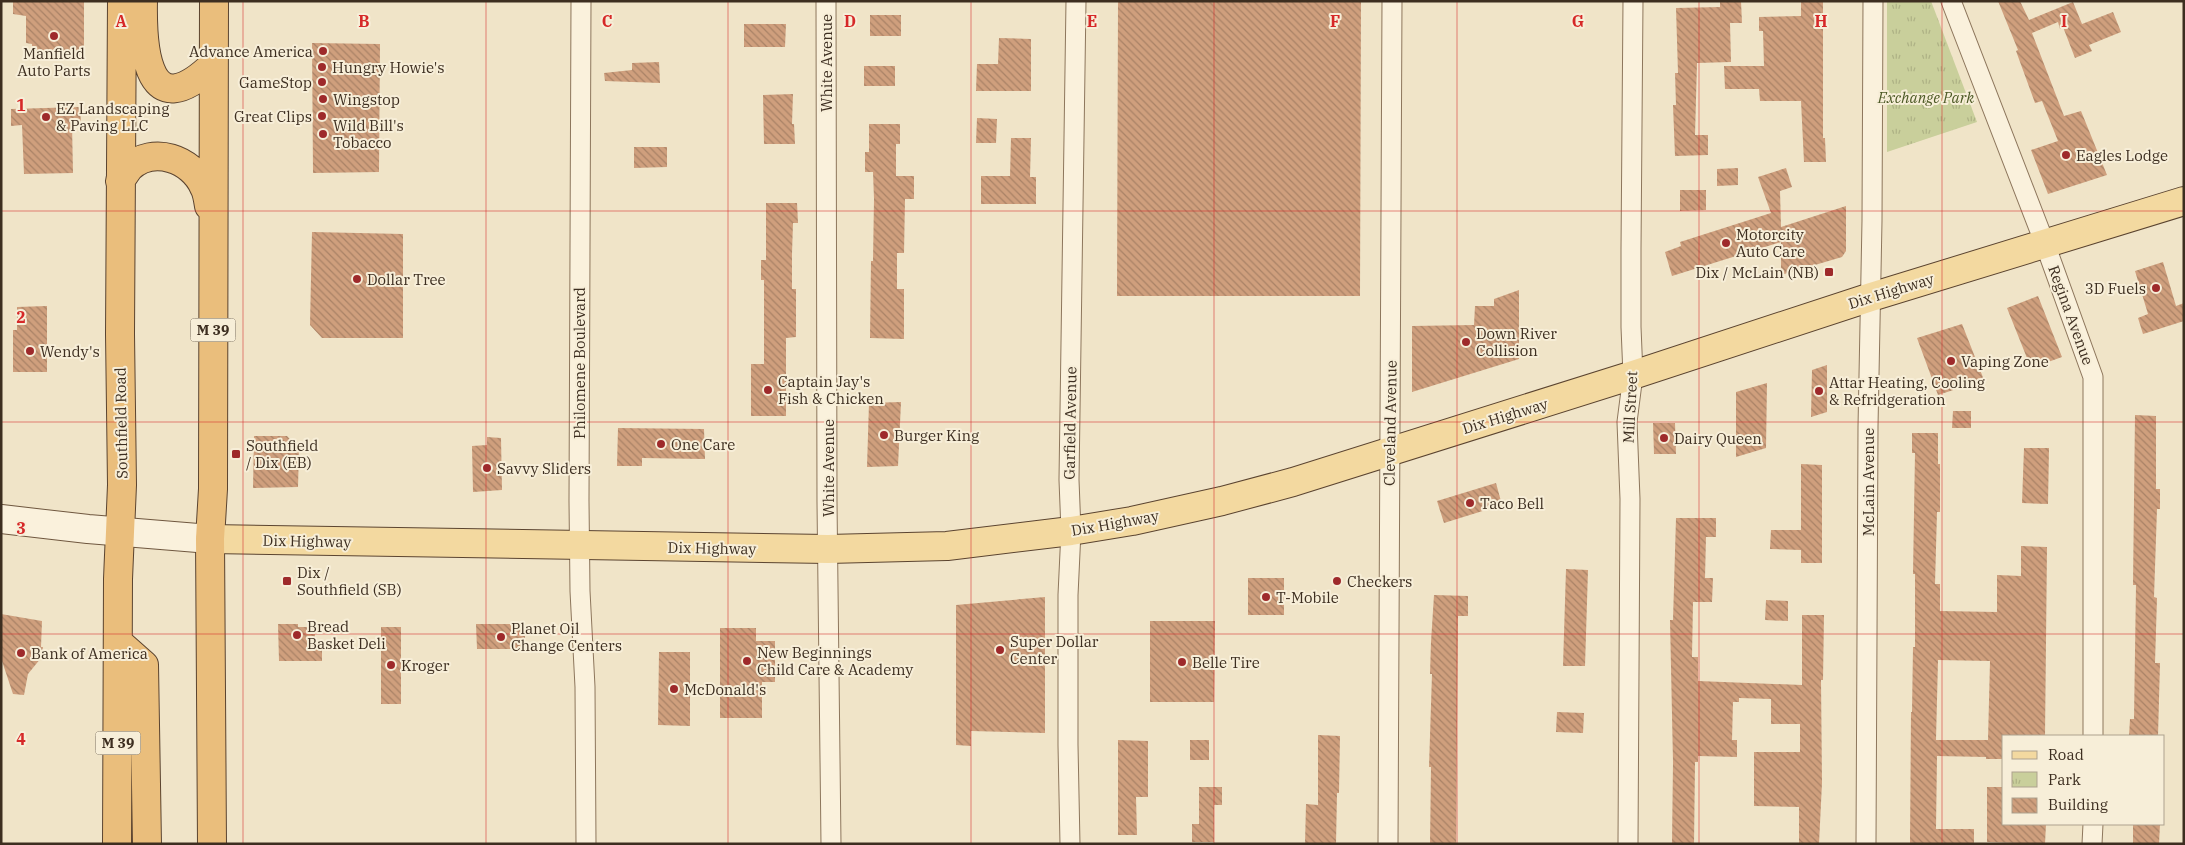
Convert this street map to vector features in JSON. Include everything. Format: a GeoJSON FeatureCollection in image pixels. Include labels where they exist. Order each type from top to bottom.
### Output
{"type":"FeatureCollection","features":[{"type":"Feature","properties":{"kind":"highway","name":"Southfield Road"},"geometry":{"type":"LineString","coordinates":[[117,844],[118,642],[122,485],[120,181],[122,1]]}},
{"type":"Feature","properties":{"kind":"highway"},"geometry":{"type":"LineString","coordinates":[[143,1],[145,52],[153,77],[161,84],[173,88],[185,86],[199,79],[213,65]]}},
{"type":"Feature","properties":{"kind":"highway","name":"M 39"},"geometry":{"type":"LineString","coordinates":[[212,844],[210,539],[213,489],[214,1]]}},
{"type":"Feature","properties":{"kind":"highway"},"geometry":{"type":"LineString","coordinates":[[120,181],[130,168],[151,156],[168,157],[183,163],[198,177],[204,187],[213,219]]}},
{"type":"Feature","properties":{"kind":"highway"},"geometry":{"type":"LineString","coordinates":[[118,642],[144,665],[147,844]]}},
{"type":"Feature","properties":{"kind":"main road","name":"Dix Highway"},"geometry":{"type":"LineString","coordinates":[[1,519],[210,539],[580,546],[828,549],[948,546],[1071,532],[1222,502],[1391,452],[1633,376],[1872,297],[2184,201]]}},
{"type":"Feature","properties":{"kind":"street","name":"Philomene Boulevard"},"geometry":{"type":"LineString","coordinates":[[581,1],[580,546],[585,687],[586,844]]}},
{"type":"Feature","properties":{"kind":"street","name":"White Avenue"},"geometry":{"type":"LineString","coordinates":[[826,1],[831,844]]}},
{"type":"Feature","properties":{"kind":"street","name":"Garfield Avenue"},"geometry":{"type":"LineString","coordinates":[[1070,844],[1068,595],[1071,532],[1069,480],[1076,1]]}},
{"type":"Feature","properties":{"kind":"street","name":"Cleveland Avenue"},"geometry":{"type":"LineString","coordinates":[[1388,844],[1392,1]]}},
{"type":"Feature","properties":{"kind":"street","name":"Mill Street"},"geometry":{"type":"LineString","coordinates":[[1628,844],[1630,499],[1627,422],[1633,376],[1631,249],[1633,1]]}},
{"type":"Feature","properties":{"kind":"street","name":"McLain Avenue"},"geometry":{"type":"LineString","coordinates":[[1866,844],[1873,1]]}},
{"type":"Feature","properties":{"kind":"street","name":"Regina Avenue"},"geometry":{"type":"LineString","coordinates":[[1951,1],[2045,244],[2093,377],[2093,735]]}},
{"type":"Feature","properties":{"kind":"street"},"geometry":{"type":"LineString","coordinates":[[2092,825],[2092,844]]}},
{"type":"Feature","properties":{"kind":"green space","name":"Exchange Park"},"geometry":{"type":"Polygon","coordinates":[[[1887,1],[1931,1],[1977,122],[1887,152],[1887,1]]]}},
{"type":"Feature","properties":{"kind":"building"},"geometry":{"type":"Polygon","coordinates":[[[13,1],[84,1],[84,59],[32,59],[32,44],[26,43],[26,16],[13,14],[13,1]]]}},
{"type":"Feature","properties":{"kind":"building"},"geometry":{"type":"Polygon","coordinates":[[[1118,1],[1361,1],[1360,296],[1117,296],[1118,1]]]}},
{"type":"Feature","properties":{"kind":"building"},"geometry":{"type":"Polygon","coordinates":[[[1720,1],[1741,1],[1742,23],[1730,23],[1731,62],[1697,63],[1695,135],[1708,135],[1708,155],[1675,156],[1673,105],[1676,105],[1675,73],[1678,73],[1676,8],[1720,7],[1720,1]]]}},
{"type":"Feature","properties":{"kind":"building"},"geometry":{"type":"Polygon","coordinates":[[[1801,1],[1823,1],[1823,138],[1825,138],[1826,162],[1804,162],[1801,101],[1760,101],[1759,89],[1725,89],[1724,66],[1764,66],[1763,31],[1759,31],[1759,17],[1801,16],[1801,1]]]}},
{"type":"Feature","properties":{"kind":"building"},"geometry":{"type":"Polygon","coordinates":[[[1998,1],[2020,1],[2029,20],[2073,2],[2082,24],[2113,12],[2121,32],[2089,45],[2092,51],[2075,58],[2063,27],[2060,29],[2058,22],[2032,33],[2064,116],[2081,111],[2107,175],[2048,194],[2031,150],[2058,141],[2042,101],[2035,103],[2016,51],[2018,50],[1998,1]]]}},
{"type":"Feature","properties":{"kind":"building"},"geometry":{"type":"Polygon","coordinates":[[[870,15],[901,15],[901,36],[870,36],[870,15]]]}},
{"type":"Feature","properties":{"kind":"building"},"geometry":{"type":"Polygon","coordinates":[[[744,24],[786,24],[785,47],[744,47],[744,24]]]}},
{"type":"Feature","properties":{"kind":"building"},"geometry":{"type":"Polygon","coordinates":[[[999,38],[1031,39],[1031,91],[976,91],[977,64],[998,64],[999,38]]]}},
{"type":"Feature","properties":{"kind":"building"},"geometry":{"type":"Polygon","coordinates":[[[312,43],[380,44],[379,172],[313,173],[312,43]]]}},
{"type":"Feature","properties":{"kind":"building"},"geometry":{"type":"Polygon","coordinates":[[[659,62],[660,83],[605,81],[604,73],[632,70],[632,63],[659,62]]]}},
{"type":"Feature","properties":{"kind":"building"},"geometry":{"type":"Polygon","coordinates":[[[864,66],[895,66],[895,86],[864,86],[864,66]]]}},
{"type":"Feature","properties":{"kind":"building"},"geometry":{"type":"Polygon","coordinates":[[[793,94],[792,124],[794,124],[795,144],[764,144],[763,95],[793,94]]]}},
{"type":"Feature","properties":{"kind":"building"},"geometry":{"type":"Polygon","coordinates":[[[80,107],[81,125],[72,125],[73,173],[24,174],[22,125],[11,126],[11,109],[80,107]]]}},
{"type":"Feature","properties":{"kind":"building"},"geometry":{"type":"Polygon","coordinates":[[[977,118],[997,119],[996,143],[976,143],[977,118]]]}},
{"type":"Feature","properties":{"kind":"building"},"geometry":{"type":"Polygon","coordinates":[[[869,124],[900,124],[900,144],[896,144],[896,176],[914,176],[914,199],[905,199],[904,253],[897,253],[897,289],[904,289],[904,339],[870,338],[874,199],[873,172],[865,172],[865,152],[869,152],[869,124]]]}},
{"type":"Feature","properties":{"kind":"building"},"geometry":{"type":"Polygon","coordinates":[[[1011,138],[1031,138],[1030,177],[1036,177],[1036,204],[981,204],[981,176],[1010,176],[1011,138]]]}},
{"type":"Feature","properties":{"kind":"building"},"geometry":{"type":"Polygon","coordinates":[[[634,147],[667,147],[667,167],[634,168],[634,147]]]}},
{"type":"Feature","properties":{"kind":"building"},"geometry":{"type":"Polygon","coordinates":[[[1738,168],[1738,185],[1717,186],[1717,169],[1738,168]]]}},
{"type":"Feature","properties":{"kind":"building"},"geometry":{"type":"Polygon","coordinates":[[[1786,168],[1792,187],[1780,191],[1781,227],[1846,206],[1846,251],[1842,257],[1781,275],[1781,242],[1672,276],[1665,252],[1681,246],[1680,242],[1771,213],[1758,177],[1786,168]]]}},
{"type":"Feature","properties":{"kind":"building"},"geometry":{"type":"Polygon","coordinates":[[[1680,190],[1706,190],[1706,210],[1680,211],[1680,190]]]}},
{"type":"Feature","properties":{"kind":"building"},"geometry":{"type":"Polygon","coordinates":[[[766,203],[797,203],[798,223],[793,223],[792,254],[792,289],[796,289],[796,337],[786,338],[786,416],[751,416],[751,364],[764,364],[764,280],[761,280],[761,260],[766,260],[766,203]]]}},
{"type":"Feature","properties":{"kind":"building","name":"Dollar Tree"},"geometry":{"type":"Polygon","coordinates":[[[312,232],[403,234],[403,338],[322,338],[310,325],[312,232]]]}},
{"type":"Feature","properties":{"kind":"building"},"geometry":{"type":"Polygon","coordinates":[[[2163,262],[2176,306],[2184,303],[2184,321],[2143,334],[2138,318],[2148,314],[2135,271],[2163,262]]]}},
{"type":"Feature","properties":{"kind":"building","name":"Down River Collision"},"geometry":{"type":"Polygon","coordinates":[[[1519,290],[1519,359],[1412,392],[1412,326],[1474,325],[1475,306],[1494,306],[1494,299],[1519,290]]]}},
{"type":"Feature","properties":{"kind":"building"},"geometry":{"type":"Polygon","coordinates":[[[2038,296],[2062,357],[2031,368],[2007,308],[2038,296]]]}},
{"type":"Feature","properties":{"kind":"building","name":"Wendy's"},"geometry":{"type":"Polygon","coordinates":[[[47,306],[47,372],[13,372],[13,330],[17,330],[17,307],[47,306]]]}},
{"type":"Feature","properties":{"kind":"building","name":"Vaping Zone"},"geometry":{"type":"Polygon","coordinates":[[[1962,324],[1984,380],[1938,395],[1917,338],[1962,324]]]}},
{"type":"Feature","properties":{"kind":"building","name":"Attar Heating, Cooling & Refridgeration"},"geometry":{"type":"Polygon","coordinates":[[[1827,365],[1827,412],[1811,417],[1812,370],[1827,365]]]}},
{"type":"Feature","properties":{"kind":"building"},"geometry":{"type":"Polygon","coordinates":[[[1767,383],[1766,448],[1736,457],[1736,392],[1767,383]]]}},
{"type":"Feature","properties":{"kind":"building","name":"Burger King"},"geometry":{"type":"Polygon","coordinates":[[[901,402],[898,466],[867,467],[869,403],[901,402]]]}},
{"type":"Feature","properties":{"kind":"building"},"geometry":{"type":"Polygon","coordinates":[[[1953,411],[1971,411],[1971,428],[1952,428],[1953,411]]]}},
{"type":"Feature","properties":{"kind":"building"},"geometry":{"type":"Polygon","coordinates":[[[2135,415],[2156,416],[2156,489],[2160,489],[2160,509],[2157,509],[2154,597],[2157,598],[2155,663],[2160,663],[2158,735],[2129,735],[2130,719],[2134,719],[2136,585],[2133,585],[2135,415]]]}},
{"type":"Feature","properties":{"kind":"building","name":"Dairy Queen"},"geometry":{"type":"Polygon","coordinates":[[[1653,423],[1675,423],[1676,454],[1654,454],[1653,423]]]}},
{"type":"Feature","properties":{"kind":"building","name":"One Care"},"geometry":{"type":"Polygon","coordinates":[[[618,428],[704,429],[705,459],[642,458],[642,466],[617,466],[618,428]]]}},
{"type":"Feature","properties":{"kind":"building"},"geometry":{"type":"Polygon","coordinates":[[[1912,433],[1938,433],[1940,512],[1937,512],[1935,584],[1940,584],[1940,611],[1997,612],[1997,575],[2021,576],[2021,546],[2047,547],[2045,735],[2002,735],[2002,759],[1937,756],[1936,829],[1974,829],[1974,844],[1910,844],[1911,712],[1913,647],[1915,647],[1915,574],[1913,574],[1915,453],[1912,453],[1912,433]],[[1938,660],[1936,740],[1988,740],[1990,661],[1938,660]]]}},
{"type":"Feature","properties":{"kind":"building"},"geometry":{"type":"Polygon","coordinates":[[[254,436],[287,436],[299,449],[298,487],[253,488],[254,436]]]}},
{"type":"Feature","properties":{"kind":"building","name":"Savvy Sliders"},"geometry":{"type":"Polygon","coordinates":[[[487,437],[501,438],[502,490],[473,492],[472,446],[487,445],[487,437]]]}},
{"type":"Feature","properties":{"kind":"building"},"geometry":{"type":"Polygon","coordinates":[[[2024,448],[2049,448],[2048,504],[2022,503],[2024,448]]]}},
{"type":"Feature","properties":{"kind":"building"},"geometry":{"type":"Polygon","coordinates":[[[1801,464],[1822,465],[1822,563],[1801,563],[1801,550],[1770,549],[1771,530],[1801,530],[1801,464]]]}},
{"type":"Feature","properties":{"kind":"building","name":"Taco Bell"},"geometry":{"type":"Polygon","coordinates":[[[1496,483],[1502,505],[1444,523],[1437,501],[1496,483]]]}},
{"type":"Feature","properties":{"kind":"building"},"geometry":{"type":"Polygon","coordinates":[[[1676,518],[1716,518],[1716,537],[1706,537],[1705,578],[1713,578],[1712,602],[1693,602],[1692,657],[1698,657],[1698,681],[1802,685],[1802,615],[1824,615],[1823,680],[1821,680],[1822,783],[1819,844],[1799,844],[1799,807],[1754,806],[1754,752],[1800,752],[1800,724],[1771,724],[1771,699],[1739,698],[1739,702],[1733,702],[1732,740],[1737,740],[1737,757],[1698,756],[1698,762],[1695,762],[1694,844],[1672,844],[1673,762],[1670,620],[1673,620],[1676,518]]]}},
{"type":"Feature","properties":{"kind":"building"},"geometry":{"type":"Polygon","coordinates":[[[1566,569],[1588,570],[1585,666],[1563,666],[1566,569]]]}},
{"type":"Feature","properties":{"kind":"building","name":"T-Mobile"},"geometry":{"type":"Polygon","coordinates":[[[1248,578],[1284,578],[1284,615],[1248,615],[1248,578]]]}},
{"type":"Feature","properties":{"kind":"building"},"geometry":{"type":"Polygon","coordinates":[[[1434,595],[1468,596],[1468,616],[1458,616],[1456,844],[1430,844],[1431,767],[1429,767],[1432,674],[1430,674],[1434,595]]]}},
{"type":"Feature","properties":{"kind":"building","name":"Super Dollar Center"},"geometry":{"type":"Polygon","coordinates":[[[1045,597],[1045,733],[971,731],[971,746],[956,745],[956,605],[1045,597]]]}},
{"type":"Feature","properties":{"kind":"building"},"geometry":{"type":"Polygon","coordinates":[[[1766,600],[1788,601],[1788,621],[1765,620],[1766,600]]]}},
{"type":"Feature","properties":{"kind":"building","name":"Bank of America"},"geometry":{"type":"Polygon","coordinates":[[[1,614],[42,621],[41,647],[43,647],[41,658],[28,674],[24,695],[13,694],[1,658],[1,614]]]}},
{"type":"Feature","properties":{"kind":"building","name":"Belle Tire"},"geometry":{"type":"Polygon","coordinates":[[[1150,621],[1215,621],[1214,702],[1150,702],[1150,621]]]}},
{"type":"Feature","properties":{"kind":"building","name":"Bread Basket Deli"},"geometry":{"type":"Polygon","coordinates":[[[278,624],[298,624],[298,627],[315,627],[315,644],[322,644],[322,661],[279,661],[278,624]]]}},
{"type":"Feature","properties":{"kind":"building","name":"Planet Oil Change Centers"},"geometry":{"type":"Polygon","coordinates":[[[476,624],[525,624],[525,649],[477,649],[476,624]]]}},
{"type":"Feature","properties":{"kind":"building"},"geometry":{"type":"Polygon","coordinates":[[[381,627],[401,627],[401,704],[381,704],[381,627]]]}},
{"type":"Feature","properties":{"kind":"building","name":"New Beginnings Child Care & Academy"},"geometry":{"type":"Polygon","coordinates":[[[720,628],[756,628],[756,641],[775,641],[775,682],[762,682],[762,718],[720,718],[720,628]]]}},
{"type":"Feature","properties":{"kind":"building","name":"McDonald's"},"geometry":{"type":"Polygon","coordinates":[[[659,652],[690,652],[690,726],[658,725],[659,652]]]}},
{"type":"Feature","properties":{"kind":"building"},"geometry":{"type":"Polygon","coordinates":[[[1557,712],[1584,713],[1583,733],[1556,732],[1557,712]]]}},
{"type":"Feature","properties":{"kind":"building"},"geometry":{"type":"Polygon","coordinates":[[[1318,735],[1340,736],[1336,844],[1305,844],[1306,804],[1318,805],[1318,735]]]}},
{"type":"Feature","properties":{"kind":"building"},"geometry":{"type":"Polygon","coordinates":[[[1118,740],[1148,741],[1148,797],[1136,797],[1137,835],[1118,835],[1118,740]]]}},
{"type":"Feature","properties":{"kind":"building"},"geometry":{"type":"Polygon","coordinates":[[[1190,740],[1209,740],[1209,760],[1190,760],[1190,740]]]}},
{"type":"Feature","properties":{"kind":"building"},"geometry":{"type":"Polygon","coordinates":[[[1199,787],[1222,787],[1222,805],[1214,805],[1214,842],[1192,842],[1192,824],[1199,824],[1199,787]]]}},
{"type":"Feature","properties":{"kind":"building"},"geometry":{"type":"Polygon","coordinates":[[[1987,787],[2002,787],[2002,825],[2046,825],[2045,844],[1987,842],[1987,787]]]}},
{"type":"Feature","properties":{"kind":"building"},"geometry":{"type":"Polygon","coordinates":[[[2133,825],[2160,825],[2159,844],[2133,844],[2133,825]]]}},
{"type":"Feature","properties":{"kind":"place","name":"Manfield Auto Parts"},"geometry":{"type":"Point","coordinates":[54,36]}},
{"type":"Feature","properties":{"kind":"place","name":"Advance America"},"geometry":{"type":"Point","coordinates":[323,51]}},
{"type":"Feature","properties":{"kind":"place","name":"Hungry Howie's"},"geometry":{"type":"Point","coordinates":[322,67]}},
{"type":"Feature","properties":{"kind":"place","name":"GameStop"},"geometry":{"type":"Point","coordinates":[322,82]}},
{"type":"Feature","properties":{"kind":"place","name":"Wingstop"},"geometry":{"type":"Point","coordinates":[323,99]}},
{"type":"Feature","properties":{"kind":"place","name":"Great Clips"},"geometry":{"type":"Point","coordinates":[322,116]}},
{"type":"Feature","properties":{"kind":"place","name":"EZ Landscaping & Paving LLC"},"geometry":{"type":"Point","coordinates":[46,117]}},
{"type":"Feature","properties":{"kind":"place","name":"Wild Bill's Tobacco"},"geometry":{"type":"Point","coordinates":[323,134]}},
{"type":"Feature","properties":{"kind":"place","name":"Eagles Lodge"},"geometry":{"type":"Point","coordinates":[2066,155]}},
{"type":"Feature","properties":{"kind":"place","name":"Motorcity Auto Care"},"geometry":{"type":"Point","coordinates":[1726,243]}},
{"type":"Feature","properties":{"kind":"place","name":"Dix / McLain (NB)"},"geometry":{"type":"Point","coordinates":[1829,272]}},
{"type":"Feature","properties":{"kind":"place","name":"Dollar Tree"},"geometry":{"type":"Point","coordinates":[357,279]}},
{"type":"Feature","properties":{"kind":"place","name":"3D Fuels"},"geometry":{"type":"Point","coordinates":[2156,288]}},
{"type":"Feature","properties":{"kind":"place","name":"Down River Collision"},"geometry":{"type":"Point","coordinates":[1466,342]}},
{"type":"Feature","properties":{"kind":"place","name":"Wendy's"},"geometry":{"type":"Point","coordinates":[30,351]}},
{"type":"Feature","properties":{"kind":"place","name":"Vaping Zone"},"geometry":{"type":"Point","coordinates":[1951,361]}},
{"type":"Feature","properties":{"kind":"place","name":"Captain Jay's Fish & Chicken"},"geometry":{"type":"Point","coordinates":[768,390]}},
{"type":"Feature","properties":{"kind":"place","name":"Attar Heating, Cooling & Refridgeration"},"geometry":{"type":"Point","coordinates":[1819,391]}},
{"type":"Feature","properties":{"kind":"place","name":"Burger King"},"geometry":{"type":"Point","coordinates":[884,435]}},
{"type":"Feature","properties":{"kind":"place","name":"Dairy Queen"},"geometry":{"type":"Point","coordinates":[1664,438]}},
{"type":"Feature","properties":{"kind":"place","name":"One Care"},"geometry":{"type":"Point","coordinates":[661,444]}},
{"type":"Feature","properties":{"kind":"place","name":"Southfield / Dix (EB)"},"geometry":{"type":"Point","coordinates":[236,454]}},
{"type":"Feature","properties":{"kind":"place","name":"Savvy Sliders"},"geometry":{"type":"Point","coordinates":[487,468]}},
{"type":"Feature","properties":{"kind":"place","name":"Taco Bell"},"geometry":{"type":"Point","coordinates":[1470,503]}},
{"type":"Feature","properties":{"kind":"place","name":"Dix / Southfield (SB)"},"geometry":{"type":"Point","coordinates":[287,581]}},
{"type":"Feature","properties":{"kind":"place","name":"Checkers"},"geometry":{"type":"Point","coordinates":[1337,581]}},
{"type":"Feature","properties":{"kind":"place","name":"T-Mobile"},"geometry":{"type":"Point","coordinates":[1266,597]}},
{"type":"Feature","properties":{"kind":"place","name":"Bread Basket Deli"},"geometry":{"type":"Point","coordinates":[297,635]}},
{"type":"Feature","properties":{"kind":"place","name":"Planet Oil Change Centers"},"geometry":{"type":"Point","coordinates":[501,637]}},
{"type":"Feature","properties":{"kind":"place","name":"Super Dollar Center"},"geometry":{"type":"Point","coordinates":[1000,650]}},
{"type":"Feature","properties":{"kind":"place","name":"Bank of America"},"geometry":{"type":"Point","coordinates":[21,653]}},
{"type":"Feature","properties":{"kind":"place","name":"New Beginnings Child Care & Academy"},"geometry":{"type":"Point","coordinates":[747,661]}},
{"type":"Feature","properties":{"kind":"place","name":"Belle Tire"},"geometry":{"type":"Point","coordinates":[1182,662]}},
{"type":"Feature","properties":{"kind":"place","name":"Kroger"},"geometry":{"type":"Point","coordinates":[391,665]}},
{"type":"Feature","properties":{"kind":"place","name":"McDonald's"},"geometry":{"type":"Point","coordinates":[674,689]}}]}
